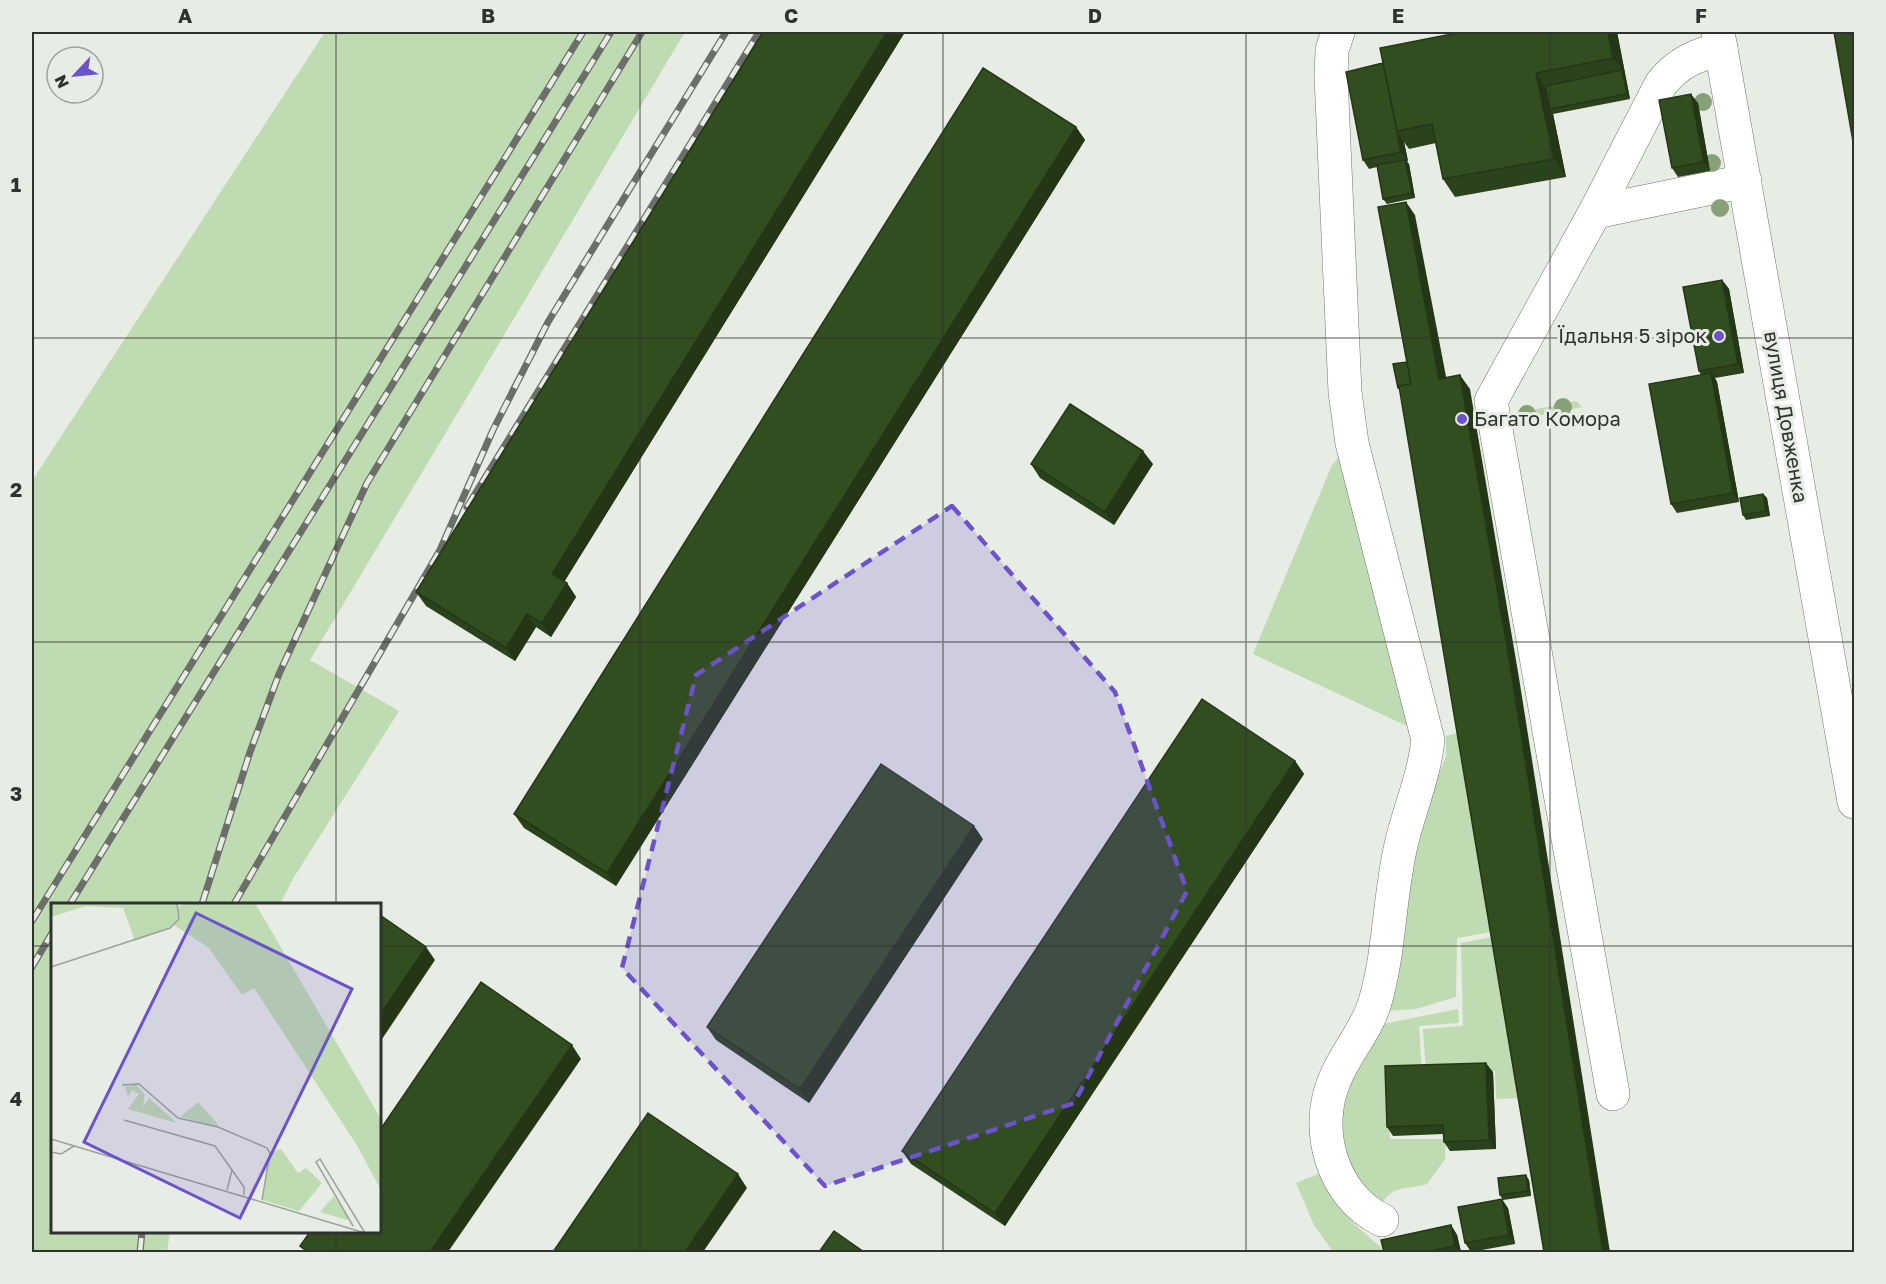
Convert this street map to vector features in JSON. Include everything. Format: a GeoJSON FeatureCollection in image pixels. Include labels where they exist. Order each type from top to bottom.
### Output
{"type":"FeatureCollection","features":[{"type":"Feature","properties":{"kind":"main road"},"geometry":{"type":"LineString","coordinates":[[1338,32],[1332,50],[1331,77],[1345,392],[1352,442],[1428,740],[1425,763],[1401,846],[1375,1002],[1334,1080],[1328,1110],[1327,1137],[1332,1165],[1345,1188],[1366,1212],[1382,1220]]}},
{"type":"Feature","properties":{"kind":"main road"},"geometry":{"type":"LineString","coordinates":[[1613,1094],[1491,401],[1665,79],[1678,65],[1720,40]]}},
{"type":"Feature","properties":{"kind":"main road","name":"вулиця Довженка"},"geometry":{"type":"LineString","coordinates":[[1720,40],[1854,802]]}},
{"type":"Feature","properties":{"kind":"main road"},"geometry":{"type":"LineString","coordinates":[[1595,212],[1745,181]]}},
{"type":"Feature","properties":{"kind":"highlighted area"},"geometry":{"type":"Polygon","coordinates":[[[952,506],[1115,692],[1187,891],[1074,1103],[825,1186],[622,968],[696,675],[952,506]]]}},
{"type":"Feature","properties":{"kind":"green space"},"geometry":{"type":"Polygon","coordinates":[[[325,32],[685,32],[310,660],[399,711],[294,877],[281,903],[51,903],[51,1233],[170,1233],[167,1252],[32,1252],[32,481],[325,32]]]}},
{"type":"Feature","properties":{"kind":"green space"},"geometry":{"type":"Polygon","coordinates":[[[1576,401],[1582,407],[1516,420],[1518,413],[1576,401]]]}},
{"type":"Feature","properties":{"kind":"green space"},"geometry":{"type":"Polygon","coordinates":[[[1352,443],[1411,728],[1253,654],[1332,465],[1352,443]]]}},
{"type":"Feature","properties":{"kind":"green space"},"geometry":{"type":"Polygon","coordinates":[[[1463,732],[1496,931],[1457,938],[1456,997],[1416,1009],[1387,1011],[1408,856],[1446,756],[1446,736],[1463,732]]]}},
{"type":"Feature","properties":{"kind":"green space"},"geometry":{"type":"Polygon","coordinates":[[[1497,936],[1524,1098],[1496,1099],[1495,1071],[1426,1072],[1423,1029],[1463,1026],[1461,943],[1497,936]]]}},
{"type":"Feature","properties":{"kind":"green space"},"geometry":{"type":"Polygon","coordinates":[[[1458,1009],[1459,1023],[1419,1026],[1422,1073],[1389,1074],[1390,1139],[1446,1139],[1445,1159],[1427,1184],[1395,1191],[1385,1199],[1381,1206],[1343,1163],[1336,1111],[1378,1025],[1458,1009]]]}},
{"type":"Feature","properties":{"kind":"green space"},"geometry":{"type":"Polygon","coordinates":[[[1323,1172],[1335,1198],[1352,1222],[1386,1252],[1333,1252],[1314,1225],[1296,1183],[1323,1172]]]}},
{"type":"Feature","properties":{"kind":"building"},"geometry":{"type":"Polygon","coordinates":[[[763,32],[887,32],[552,574],[567,583],[542,623],[527,614],[506,648],[416,592],[763,32]]]}},
{"type":"Feature","properties":{"kind":"building"},"geometry":{"type":"Polygon","coordinates":[[[1462,32],[1608,32],[1613,58],[1536,73],[1554,159],[1443,179],[1432,124],[1397,131],[1380,48],[1462,32]]]}},
{"type":"Feature","properties":{"kind":"building"},"geometry":{"type":"Polygon","coordinates":[[[1834,32],[1854,32],[1854,147],[1834,32]]]}},
{"type":"Feature","properties":{"kind":"building"},"geometry":{"type":"Polygon","coordinates":[[[1383,63],[1401,152],[1363,160],[1346,72],[1383,63]]]}},
{"type":"Feature","properties":{"kind":"building"},"geometry":{"type":"Polygon","coordinates":[[[983,68],[1076,127],[607,873],[514,814],[983,68]]]}},
{"type":"Feature","properties":{"kind":"building"},"geometry":{"type":"Polygon","coordinates":[[[1622,70],[1627,94],[1550,109],[1545,86],[1622,70]]]}},
{"type":"Feature","properties":{"kind":"building"},"geometry":{"type":"Polygon","coordinates":[[[1691,94],[1704,162],[1672,168],[1659,100],[1691,94]]]}},
{"type":"Feature","properties":{"kind":"building"},"geometry":{"type":"Polygon","coordinates":[[[1405,160],[1412,193],[1383,199],[1377,165],[1405,160]]]}},
{"type":"Feature","properties":{"kind":"building"},"geometry":{"type":"Polygon","coordinates":[[[1406,202],[1439,379],[1460,375],[1510,664],[1603,1252],[1544,1252],[1399,386],[1411,384],[1378,207],[1406,202]]]}},
{"type":"Feature","properties":{"kind":"building"},"geometry":{"type":"Polygon","coordinates":[[[1722,280],[1738,364],[1699,371],[1683,287],[1722,280]]]}},
{"type":"Feature","properties":{"kind":"building"},"geometry":{"type":"Polygon","coordinates":[[[1407,362],[1411,384],[1398,388],[1393,364],[1407,362]]]}},
{"type":"Feature","properties":{"kind":"building"},"geometry":{"type":"Polygon","coordinates":[[[1711,373],[1733,493],[1671,504],[1649,384],[1711,373]]]}},
{"type":"Feature","properties":{"kind":"building"},"geometry":{"type":"Polygon","coordinates":[[[1070,404],[1143,451],[1105,512],[1031,464],[1070,404]]]}},
{"type":"Feature","properties":{"kind":"building"},"geometry":{"type":"Polygon","coordinates":[[[1763,494],[1766,511],[1743,515],[1740,498],[1763,494]]]}},
{"type":"Feature","properties":{"kind":"building"},"geometry":{"type":"Polygon","coordinates":[[[1202,699],[1295,761],[995,1213],[902,1151],[1202,699]]]}},
{"type":"Feature","properties":{"kind":"building"},"geometry":{"type":"Polygon","coordinates":[[[881,764],[974,826],[800,1089],[707,1027],[881,764]]]}},
{"type":"Feature","properties":{"kind":"building"},"geometry":{"type":"Polygon","coordinates":[[[381,916],[426,947],[381,1014],[381,916]]]}},
{"type":"Feature","properties":{"kind":"building"},"geometry":{"type":"Polygon","coordinates":[[[481,982],[572,1045],[430,1252],[308,1252],[300,1246],[309,1233],[381,1233],[381,1129],[481,982]]]}},
{"type":"Feature","properties":{"kind":"building"},"geometry":{"type":"Polygon","coordinates":[[[1486,1063],[1489,1140],[1444,1142],[1443,1125],[1387,1127],[1385,1066],[1486,1063]]]}},
{"type":"Feature","properties":{"kind":"building"},"geometry":{"type":"Polygon","coordinates":[[[648,1113],[738,1174],[685,1252],[553,1252],[648,1113]]]}},
{"type":"Feature","properties":{"kind":"building"},"geometry":{"type":"Polygon","coordinates":[[[1526,1175],[1528,1191],[1500,1195],[1498,1178],[1526,1175]]]}},
{"type":"Feature","properties":{"kind":"building"},"geometry":{"type":"Polygon","coordinates":[[[1502,1199],[1509,1235],[1465,1243],[1458,1207],[1502,1199]]]}},
{"type":"Feature","properties":{"kind":"building"},"geometry":{"type":"Polygon","coordinates":[[[1451,1225],[1455,1246],[1435,1250],[1436,1252],[1384,1252],[1381,1240],[1451,1225]]]}},
{"type":"Feature","properties":{"kind":"building"},"geometry":{"type":"Polygon","coordinates":[[[834,1231],[864,1252],[819,1252],[834,1231]]]}},
{"type":"Feature","properties":{"kind":"railway"},"geometry":{"type":"LineString","coordinates":[[32,921],[583,32]]}},
{"type":"Feature","properties":{"kind":"railway"},"geometry":{"type":"LineString","coordinates":[[71,903],[611,32]]}},
{"type":"Feature","properties":{"kind":"railway"},"geometry":{"type":"LineString","coordinates":[[202,903],[250,752],[279,674],[367,483],[642,32]]}},
{"type":"Feature","properties":{"kind":"railway"},"geometry":{"type":"LineString","coordinates":[[235,903],[440,550],[493,430],[548,322],[726,32]]}},
{"type":"Feature","properties":{"kind":"railway"},"geometry":{"type":"LineString","coordinates":[[467,507],[759,32]]}},
{"type":"Feature","properties":{"kind":"railway"},"geometry":{"type":"LineString","coordinates":[[32,967],[51,935]]}},
{"type":"Feature","properties":{"kind":"railway"},"geometry":{"type":"LineString","coordinates":[[140,1252],[142,1233]]}},
{"type":"Feature","properties":{"kind":"place","name":"Їдальня 5 зірок"},"geometry":{"type":"Point","coordinates":[1719,336]}},
{"type":"Feature","properties":{"kind":"place","name":"Багато Комора"},"geometry":{"type":"Point","coordinates":[1462,419]}}]}
